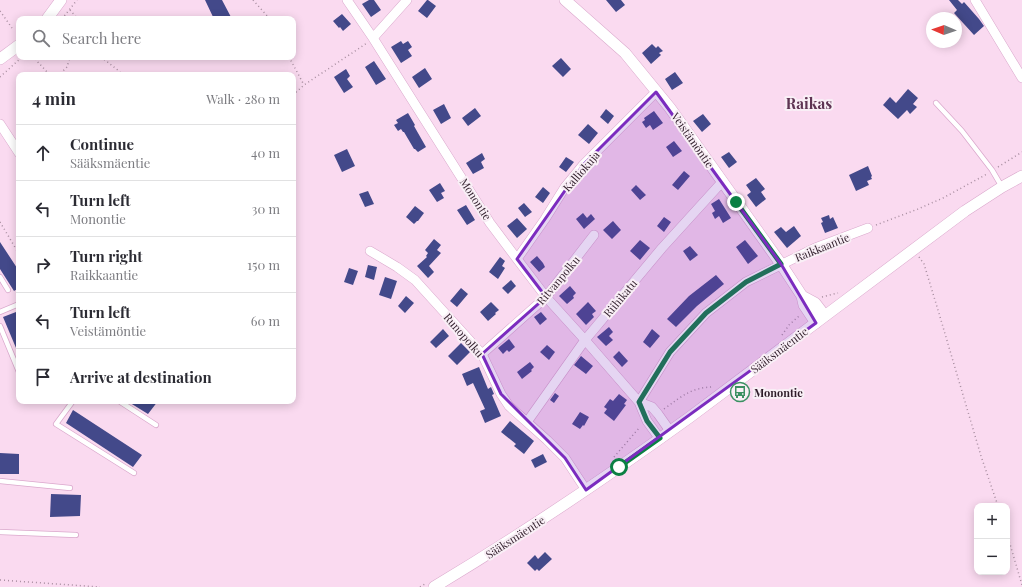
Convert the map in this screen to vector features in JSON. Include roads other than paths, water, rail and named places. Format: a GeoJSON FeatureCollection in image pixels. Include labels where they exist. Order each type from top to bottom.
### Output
{"type":"FeatureCollection","features":[{"type":"Feature","properties":{"kind":"street"},"geometry":{"type":"LineString","coordinates":[[49,16],[61,0]]}},
{"type":"Feature","properties":{"kind":"street","name":"Monontie"},"geometry":{"type":"LineString","coordinates":[[347,0],[373,38],[490,223],[546,297],[639,402],[647,421],[660,438]]}},
{"type":"Feature","properties":{"kind":"street"},"geometry":{"type":"LineString","coordinates":[[373,38],[407,0]]}},
{"type":"Feature","properties":{"kind":"street","name":"Veistämöntie"},"geometry":{"type":"LineString","coordinates":[[565,0],[625,53],[670,108],[781,264],[802,296],[804,305],[821,319]]}},
{"type":"Feature","properties":{"kind":"street"},"geometry":{"type":"LineString","coordinates":[[976,0],[1022,78]]}},
{"type":"Feature","properties":{"kind":"street"},"geometry":{"type":"LineString","coordinates":[[0,58],[16,47]]}},
{"type":"Feature","properties":{"kind":"street","name":"Kalliokuja"},"geometry":{"type":"LineString","coordinates":[[517,259],[565,187],[582,165],[656,92]]}},
{"type":"Feature","properties":{"kind":"street"},"geometry":{"type":"LineString","coordinates":[[0,124],[16,148]]}},
{"type":"Feature","properties":{"kind":"street","name":"Sääksmäentie"},"geometry":{"type":"LineString","coordinates":[[434,587],[586,490],[670,431],[965,212],[1002,187],[1022,176]]}},
{"type":"Feature","properties":{"kind":"street","name":"Riihikatu"},"geometry":{"type":"LineString","coordinates":[[526,422],[585,340],[662,248],[722,182]]}},
{"type":"Feature","properties":{"kind":"street","name":"Raikkaantie"},"geometry":{"type":"LineString","coordinates":[[639,402],[670,352],[706,313],[746,282],[815,248],[868,228]]}},
{"type":"Feature","properties":{"kind":"street","name":"Ritvanpolku"},"geometry":{"type":"LineString","coordinates":[[482,354],[546,297],[594,235]]}},
{"type":"Feature","properties":{"kind":"street","name":"Runopolku"},"geometry":{"type":"LineString","coordinates":[[370,251],[398,267],[414,280],[482,354],[498,388],[509,406],[565,458],[586,490]]}},
{"type":"Feature","properties":{"kind":"street","name":"Monontie"},"geometry":{"type":"LineString","coordinates":[[639,402],[652,407],[670,431]]}},
{"type":"Feature","properties":{"kind":"lane"},"geometry":{"type":"LineString","coordinates":[[936,103],[962,131],[992,170],[1002,187]]}},
{"type":"Feature","properties":{"kind":"lane"},"geometry":{"type":"LineString","coordinates":[[0,277],[8,290]]}},
{"type":"Feature","properties":{"kind":"lane"},"geometry":{"type":"LineString","coordinates":[[0,312],[16,305]]}},
{"type":"Feature","properties":{"kind":"lane"},"geometry":{"type":"LineString","coordinates":[[0,326],[16,365]]}},
{"type":"Feature","properties":{"kind":"lane"},"geometry":{"type":"LineString","coordinates":[[71,404],[56,424],[134,473]]}},
{"type":"Feature","properties":{"kind":"lane"},"geometry":{"type":"LineString","coordinates":[[123,404],[156,425]]}},
{"type":"Feature","properties":{"kind":"lane"},"geometry":{"type":"LineString","coordinates":[[0,481],[70,488]]}},
{"type":"Feature","properties":{"kind":"lane"},"geometry":{"type":"LineString","coordinates":[[0,532],[76,535]]}},
{"type":"Feature","properties":{"kind":"place","name":"Monontie"},"geometry":{"type":"Point","coordinates":[740,392]}},
{"type":"Feature","properties":{"kind":"district","name":"Raikas"},"geometry":{"type":"Point","coordinates":[809,103]}}]}
